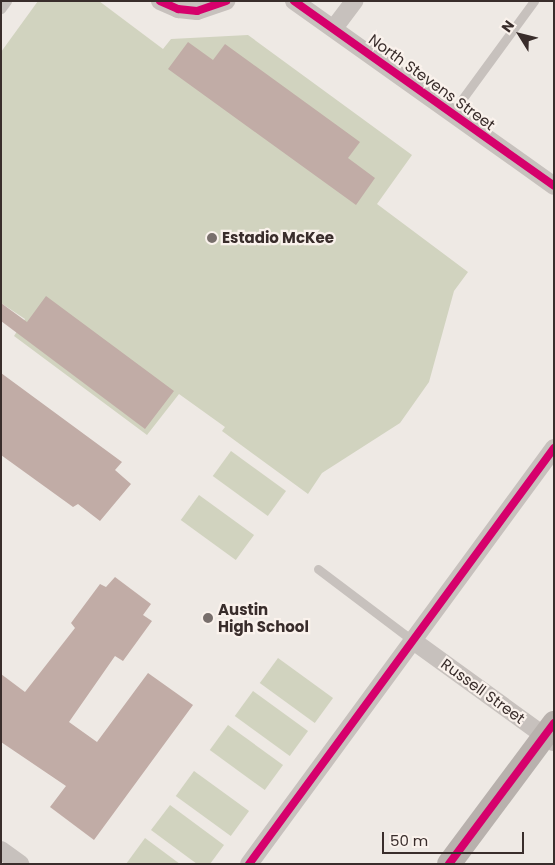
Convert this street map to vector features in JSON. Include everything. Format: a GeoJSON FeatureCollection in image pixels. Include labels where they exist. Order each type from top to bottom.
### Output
{"type":"FeatureCollection","features":[{"type":"Feature","properties":{"kind":"street"},"geometry":{"type":"LineString","coordinates":[[160,1],[178,10],[226,1]]}},
{"type":"Feature","properties":{"kind":"street","name":"North Stevens Street"},"geometry":{"type":"LineString","coordinates":[[294,1],[554,186]]}},
{"type":"Feature","properties":{"kind":"street"},"geometry":{"type":"LineString","coordinates":[[334,28],[354,1]]}},
{"type":"Feature","properties":{"kind":"street"},"geometry":{"type":"LineString","coordinates":[[249,864],[554,448]]}},
{"type":"Feature","properties":{"kind":"street","name":"Russell Street"},"geometry":{"type":"LineString","coordinates":[[412,640],[551,734]]}},
{"type":"Feature","properties":{"kind":"street"},"geometry":{"type":"LineString","coordinates":[[449,864],[551,734]]}},
{"type":"Feature","properties":{"kind":"street"},"geometry":{"type":"LineString","coordinates":[[1,850],[20,864]]}},
{"type":"Feature","properties":{"kind":"lane"},"geometry":{"type":"LineString","coordinates":[[1,9],[7,1]]}},
{"type":"Feature","properties":{"kind":"lane"},"geometry":{"type":"LineString","coordinates":[[452,113],[534,1]]}},
{"type":"Feature","properties":{"kind":"lane"},"geometry":{"type":"LineString","coordinates":[[318,569],[412,640]]}},
{"type":"Feature","properties":{"kind":"green space","name":"Estadio McKee"},"geometry":{"type":"Polygon","coordinates":[[[38,1],[99,1],[163,49],[171,39],[248,35],[412,155],[377,204],[468,272],[454,291],[429,382],[400,423],[322,473],[308,494],[222,431],[225,427],[179,394],[147,435],[14,336],[25,319],[1,303],[1,52],[38,1]]]}},
{"type":"Feature","properties":{"kind":"green space"},"geometry":{"type":"Polygon","coordinates":[[[231,451],[286,491],[268,516],[213,476],[231,451]]]}},
{"type":"Feature","properties":{"kind":"green space"},"geometry":{"type":"Polygon","coordinates":[[[199,495],[254,535],[236,560],[181,520],[199,495]]]}},
{"type":"Feature","properties":{"kind":"green space"},"geometry":{"type":"Polygon","coordinates":[[[278,658],[333,698],[315,723],[260,683],[278,658]]]}},
{"type":"Feature","properties":{"kind":"green space"},"geometry":{"type":"Polygon","coordinates":[[[253,691],[308,731],[290,756],[235,716],[253,691]]]}},
{"type":"Feature","properties":{"kind":"green space"},"geometry":{"type":"Polygon","coordinates":[[[228,725],[283,765],[265,790],[210,750],[228,725]]]}},
{"type":"Feature","properties":{"kind":"green space"},"geometry":{"type":"Polygon","coordinates":[[[194,771],[249,811],[231,836],[176,796],[194,771]]]}},
{"type":"Feature","properties":{"kind":"green space"},"geometry":{"type":"Polygon","coordinates":[[[170,805],[224,845],[210,864],[197,864],[151,830],[170,805]]]}},
{"type":"Feature","properties":{"kind":"green space"},"geometry":{"type":"Polygon","coordinates":[[[145,838],[180,864],[126,864],[145,838]]]}},
{"type":"Feature","properties":{"kind":"building"},"geometry":{"type":"Polygon","coordinates":[[[188,42],[213,60],[225,44],[360,142],[348,158],[375,178],[356,205],[168,69],[188,42]]]}},
{"type":"Feature","properties":{"kind":"building"},"geometry":{"type":"Polygon","coordinates":[[[46,296],[174,391],[145,429],[1,321],[1,303],[27,322],[46,296]]]}},
{"type":"Feature","properties":{"kind":"building"},"geometry":{"type":"Polygon","coordinates":[[[1,373],[122,462],[115,470],[131,484],[100,521],[78,504],[73,507],[1,455],[1,373]]]}},
{"type":"Feature","properties":{"kind":"building"},"geometry":{"type":"Polygon","coordinates":[[[115,577],[151,604],[143,615],[152,621],[123,661],[115,656],[69,722],[97,742],[148,673],[193,705],[94,840],[50,807],[66,786],[1,742],[1,674],[25,692],[75,628],[71,623],[100,584],[106,587],[115,577]]]}},
{"type":"Feature","properties":{"kind":"cycle path"},"geometry":{"type":"LineString","coordinates":[[160,1],[178,9],[197,11],[226,1]]}},
{"type":"Feature","properties":{"kind":"cycle path"},"geometry":{"type":"LineString","coordinates":[[294,1],[554,186]]}},
{"type":"Feature","properties":{"kind":"cycle path"},"geometry":{"type":"LineString","coordinates":[[249,864],[554,448]]}},
{"type":"Feature","properties":{"kind":"cycle path"},"geometry":{"type":"LineString","coordinates":[[449,864],[554,723]]}},
{"type":"Feature","properties":{"kind":"place","name":"Estadio McKee"},"geometry":{"type":"Point","coordinates":[212,238]}},
{"type":"Feature","properties":{"kind":"place","name":"Austin High School"},"geometry":{"type":"Point","coordinates":[208,618]}}]}
